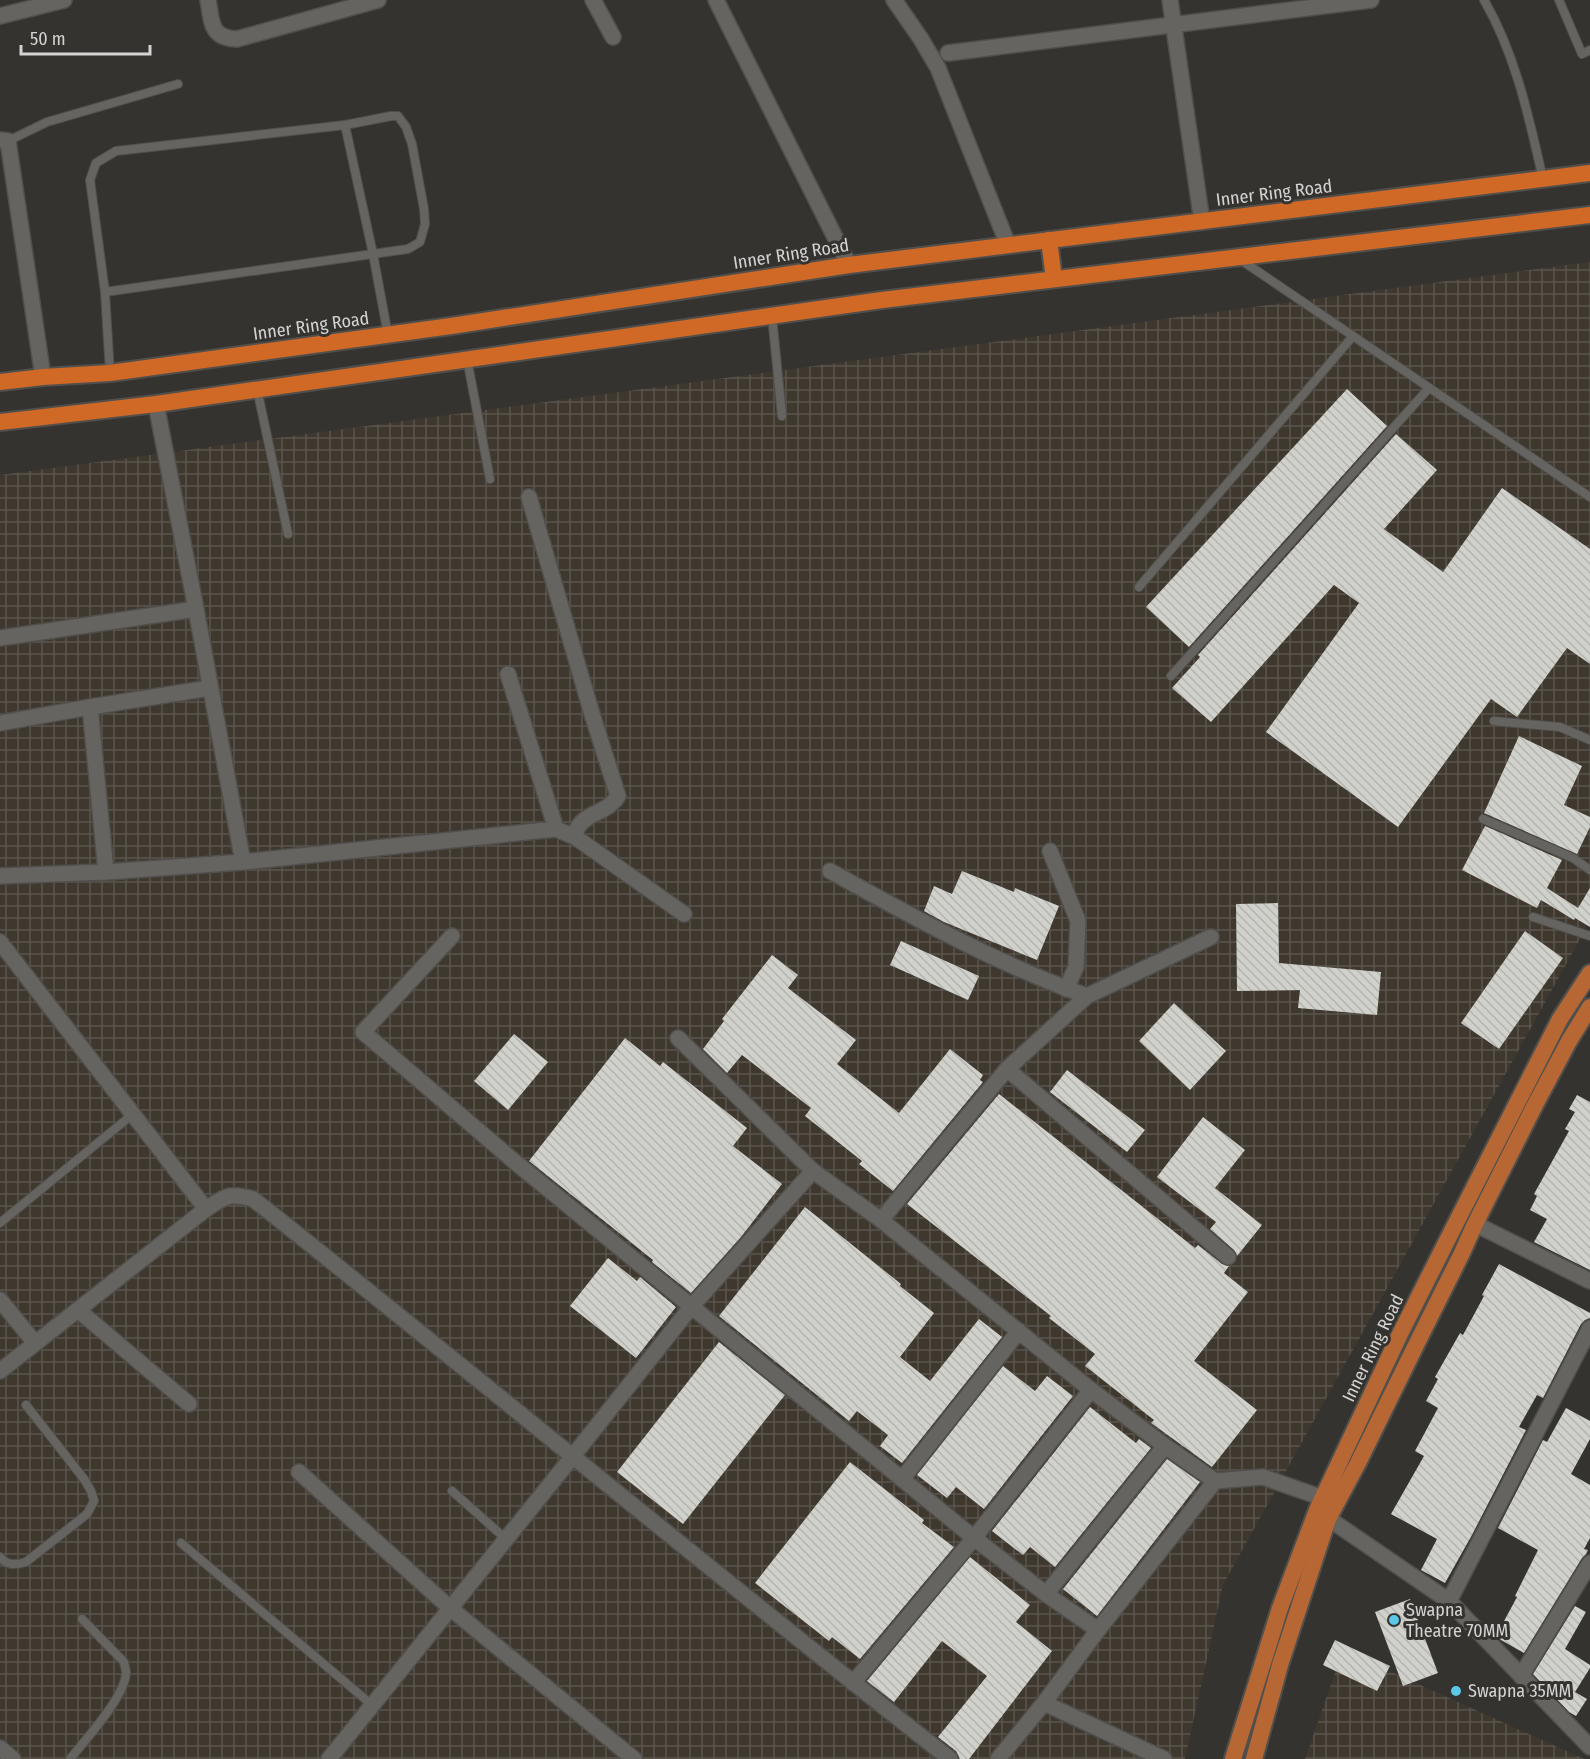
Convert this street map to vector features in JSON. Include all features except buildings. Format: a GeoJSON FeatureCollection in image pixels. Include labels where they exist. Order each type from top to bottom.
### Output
{"type":"FeatureCollection","features":[{"type":"Feature","properties":{"kind":"highway","name":"Inner Ring Road"},"geometry":{"type":"LineString","coordinates":[[0,381],[110,373],[388,335],[849,265],[1590,173]]}},
{"type":"Feature","properties":{"kind":"highway"},"geometry":{"type":"LineString","coordinates":[[0,422],[156,404],[882,300],[1590,214]]}},
{"type":"Feature","properties":{"kind":"highway"},"geometry":{"type":"LineString","coordinates":[[1049,240],[1054,279]]}},
{"type":"Feature","properties":{"kind":"main road","name":"Inner Ring Road"},"geometry":{"type":"LineString","coordinates":[[1233,1759],[1280,1608],[1399,1336],[1560,1019],[1590,973]]}},
{"type":"Feature","properties":{"kind":"main road","name":"Inner Ring Road"},"geometry":{"type":"LineString","coordinates":[[1254,1759],[1323,1509],[1358,1463],[1475,1224],[1569,1041],[1590,1008]]}},
{"type":"Feature","properties":{"kind":"street"},"geometry":{"type":"LineString","coordinates":[[0,16],[25,4],[63,0]]}},
{"type":"Feature","properties":{"kind":"street"},"geometry":{"type":"LineString","coordinates":[[208,0],[213,28],[226,38],[237,39],[378,0]]}},
{"type":"Feature","properties":{"kind":"street"},"geometry":{"type":"LineString","coordinates":[[593,0],[613,36]]}},
{"type":"Feature","properties":{"kind":"street"},"geometry":{"type":"LineString","coordinates":[[894,0],[938,68],[1008,245]]}},
{"type":"Feature","properties":{"kind":"street"},"geometry":{"type":"LineString","coordinates":[[1170,0],[1202,222]]}},
{"type":"Feature","properties":{"kind":"street"},"geometry":{"type":"LineString","coordinates":[[948,53],[1371,0]]}},
{"type":"Feature","properties":{"kind":"street"},"geometry":{"type":"LineString","coordinates":[[720,2],[849,265]]}},
{"type":"Feature","properties":{"kind":"street"},"geometry":{"type":"LineString","coordinates":[[4,140],[43,377]]}},
{"type":"Feature","properties":{"kind":"street"},"geometry":{"type":"LineString","coordinates":[[156,404],[243,862]]}},
{"type":"Feature","properties":{"kind":"street"},"geometry":{"type":"LineString","coordinates":[[529,497],[618,796],[614,804],[578,827],[575,837]]}},
{"type":"Feature","properties":{"kind":"street"},"geometry":{"type":"LineString","coordinates":[[0,638],[196,609]]}},
{"type":"Feature","properties":{"kind":"street"},"geometry":{"type":"LineString","coordinates":[[508,674],[556,829]]}},
{"type":"Feature","properties":{"kind":"street"},"geometry":{"type":"LineString","coordinates":[[0,723],[210,688]]}},
{"type":"Feature","properties":{"kind":"street"},"geometry":{"type":"LineString","coordinates":[[90,707],[106,873]]}},
{"type":"Feature","properties":{"kind":"street"},"geometry":{"type":"LineString","coordinates":[[0,876],[106,873],[243,862],[556,829],[575,837],[684,914]]}},
{"type":"Feature","properties":{"kind":"street"},"geometry":{"type":"LineString","coordinates":[[1050,850],[1078,921],[1076,966],[1066,988]]}},
{"type":"Feature","properties":{"kind":"street"},"geometry":{"type":"LineString","coordinates":[[830,871],[952,938],[1086,996]]}},
{"type":"Feature","properties":{"kind":"street"},"geometry":{"type":"LineString","coordinates":[[452,936],[363,1032],[515,1162],[974,1538],[1046,1594],[1098,1630]]}},
{"type":"Feature","properties":{"kind":"street"},"geometry":{"type":"LineString","coordinates":[[881,1220],[1007,1069],[1086,996],[1211,937]]}},
{"type":"Feature","properties":{"kind":"street"},"geometry":{"type":"LineString","coordinates":[[0,942],[206,1209]]}},
{"type":"Feature","properties":{"kind":"street"},"geometry":{"type":"LineString","coordinates":[[678,1038],[813,1171],[881,1220],[1165,1446],[1215,1481],[1263,1478],[1323,1509],[1449,1601],[1590,1747]]}},
{"type":"Feature","properties":{"kind":"street"},"geometry":{"type":"LineString","coordinates":[[1007,1069],[1228,1257]]}},
{"type":"Feature","properties":{"kind":"street"},"geometry":{"type":"LineString","coordinates":[[333,1758],[691,1307],[813,1171]]}},
{"type":"Feature","properties":{"kind":"street"},"geometry":{"type":"LineString","coordinates":[[0,1371],[206,1209],[225,1197],[237,1195],[253,1199],[950,1759]]}},
{"type":"Feature","properties":{"kind":"street"},"geometry":{"type":"LineString","coordinates":[[1475,1224],[1590,1281]]}},
{"type":"Feature","properties":{"kind":"street"},"geometry":{"type":"LineString","coordinates":[[0,1300],[35,1343]]}},
{"type":"Feature","properties":{"kind":"street"},"geometry":{"type":"LineString","coordinates":[[78,1310],[189,1404]]}},
{"type":"Feature","properties":{"kind":"street"},"geometry":{"type":"LineString","coordinates":[[1449,1601],[1590,1328]]}},
{"type":"Feature","properties":{"kind":"street"},"geometry":{"type":"LineString","coordinates":[[902,1479],[1018,1331]]}},
{"type":"Feature","properties":{"kind":"street"},"geometry":{"type":"LineString","coordinates":[[853,1683],[974,1538],[1092,1390]]}},
{"type":"Feature","properties":{"kind":"street"},"geometry":{"type":"LineString","coordinates":[[1046,1594],[1165,1446]]}},
{"type":"Feature","properties":{"kind":"street"},"geometry":{"type":"LineString","coordinates":[[299,1472],[450,1608],[634,1759]]}},
{"type":"Feature","properties":{"kind":"street"},"geometry":{"type":"LineString","coordinates":[[998,1759],[1044,1703],[1215,1481]]}},
{"type":"Feature","properties":{"kind":"street"},"geometry":{"type":"LineString","coordinates":[[1521,1676],[1590,1563]]}},
{"type":"Feature","properties":{"kind":"street"},"geometry":{"type":"LineString","coordinates":[[1044,1703],[1164,1759]]}},
{"type":"Feature","properties":{"kind":"lane"},"geometry":{"type":"LineString","coordinates":[[1484,0],[1496,20],[1516,73],[1543,179]]}},
{"type":"Feature","properties":{"kind":"lane"},"geometry":{"type":"LineString","coordinates":[[1559,0],[1582,54],[1590,50]]}},
{"type":"Feature","properties":{"kind":"lane"},"geometry":{"type":"LineString","coordinates":[[4,140],[46,122],[178,84]]}},
{"type":"Feature","properties":{"kind":"lane"},"geometry":{"type":"LineString","coordinates":[[105,292],[408,249],[420,242],[425,224],[412,144],[406,128],[398,117],[391,116],[345,125],[140,147],[116,151],[96,163],[90,180],[105,292],[110,373]]}},
{"type":"Feature","properties":{"kind":"lane"},"geometry":{"type":"LineString","coordinates":[[345,125],[388,335]]}},
{"type":"Feature","properties":{"kind":"lane"},"geometry":{"type":"LineString","coordinates":[[1237,257],[1590,497]]}},
{"type":"Feature","properties":{"kind":"lane"},"geometry":{"type":"LineString","coordinates":[[772,316],[782,416]]}},
{"type":"Feature","properties":{"kind":"lane"},"geometry":{"type":"LineString","coordinates":[[1138,587],[1353,336]]}},
{"type":"Feature","properties":{"kind":"lane"},"geometry":{"type":"LineString","coordinates":[[467,359],[490,479]]}},
{"type":"Feature","properties":{"kind":"lane"},"geometry":{"type":"LineString","coordinates":[[1171,676],[1429,388]]}},
{"type":"Feature","properties":{"kind":"lane"},"geometry":{"type":"LineString","coordinates":[[257,389],[288,534]]}},
{"type":"Feature","properties":{"kind":"lane"},"geometry":{"type":"LineString","coordinates":[[1494,721],[1560,727],[1590,740]]}},
{"type":"Feature","properties":{"kind":"lane"},"geometry":{"type":"LineString","coordinates":[[1483,819],[1573,858],[1590,870]]}},
{"type":"Feature","properties":{"kind":"lane"},"geometry":{"type":"LineString","coordinates":[[1533,917],[1590,936]]}},
{"type":"Feature","properties":{"kind":"lane"},"geometry":{"type":"LineString","coordinates":[[0,1223],[133,1114]]}},
{"type":"Feature","properties":{"kind":"lane"},"geometry":{"type":"LineString","coordinates":[[0,1557],[10,1564],[26,1562],[87,1514],[94,1501],[84,1479],[26,1405]]}},
{"type":"Feature","properties":{"kind":"lane"},"geometry":{"type":"LineString","coordinates":[[452,1491],[506,1539]]}},
{"type":"Feature","properties":{"kind":"lane"},"geometry":{"type":"LineString","coordinates":[[181,1544],[372,1706]]}},
{"type":"Feature","properties":{"kind":"lane"},"geometry":{"type":"LineString","coordinates":[[70,1759],[112,1704],[123,1684],[126,1671],[124,1662],[82,1619]]}},
{"type":"Feature","properties":{"kind":"shaded area"},"geometry":{"type":"Polygon","coordinates":[[[1590,262],[1590,921],[1223,1585],[1185,1759],[0,1759],[0,475],[1590,262]]]}},
{"type":"Feature","properties":{"kind":"shaded area"},"geometry":{"type":"Polygon","coordinates":[[[1343,1650],[1584,1759],[1305,1759],[1343,1650]]]}},
{"type":"Feature","properties":{"kind":"place","name":"Swapna Theatre 70MM"},"geometry":{"type":"Point","coordinates":[1394,1620]}},
{"type":"Feature","properties":{"kind":"place","name":"Swapna 35MM"},"geometry":{"type":"Point","coordinates":[1456,1691]}}]}
